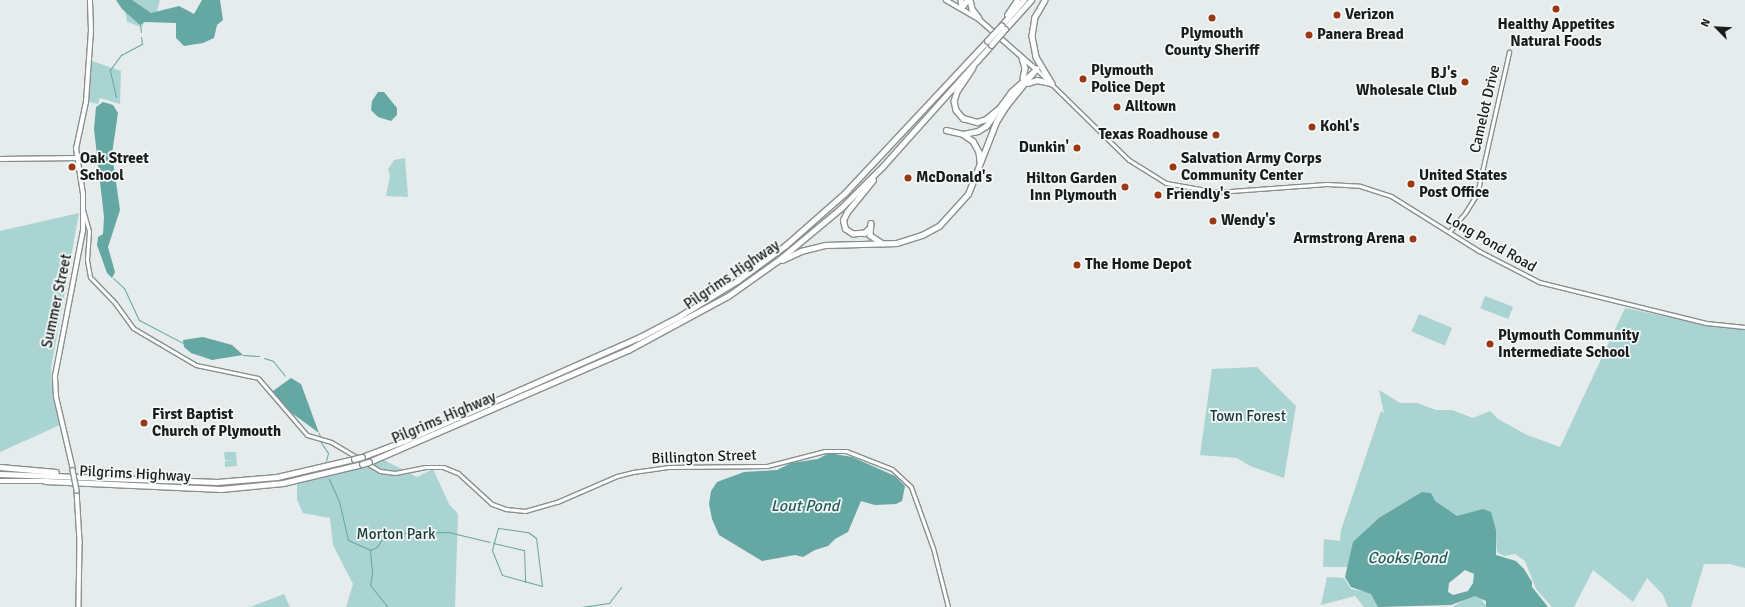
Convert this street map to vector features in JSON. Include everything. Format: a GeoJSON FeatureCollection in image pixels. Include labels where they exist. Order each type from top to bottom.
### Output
{"type":"FeatureCollection","features":[{"type":"Feature","properties":{"kind":"highway"},"geometry":{"type":"LineString","coordinates":[[961,0],[962,7]]}},
{"type":"Feature","properties":{"kind":"highway"},"geometry":{"type":"LineString","coordinates":[[962,7],[967,0]]}},
{"type":"Feature","properties":{"kind":"highway"},"geometry":{"type":"LineString","coordinates":[[970,0],[972,9],[979,18]]}},
{"type":"Feature","properties":{"kind":"highway"},"geometry":{"type":"LineString","coordinates":[[1003,27],[1017,0]]}},
{"type":"Feature","properties":{"kind":"highway","name":"Pilgrims Highway"},"geometry":{"type":"LineString","coordinates":[[0,483],[45,481],[221,489],[284,483],[370,462],[640,344],[698,314],[760,274],[828,220],[900,147],[991,45],[1024,0]]}},
{"type":"Feature","properties":{"kind":"highway","name":"Pilgrims Highway"},"geometry":{"type":"LineString","coordinates":[[0,474],[68,475],[187,482],[231,482],[291,474],[362,457],[404,441],[632,340],[686,313],[731,285],[786,245],[845,193],[987,41],[1031,0]]}},
{"type":"Feature","properties":{"kind":"highway"},"geometry":{"type":"LineString","coordinates":[[1045,0],[1035,17],[1032,36],[1036,57],[1052,84]]}},
{"type":"Feature","properties":{"kind":"highway"},"geometry":{"type":"LineString","coordinates":[[982,54],[959,88],[954,105],[959,115],[972,122],[986,119],[998,109]]}},
{"type":"Feature","properties":{"kind":"highway"},"geometry":{"type":"LineString","coordinates":[[1021,81],[1025,71],[1022,58]]}},
{"type":"Feature","properties":{"kind":"highway"},"geometry":{"type":"LineString","coordinates":[[963,134],[983,128],[1021,81],[1036,70]]}},
{"type":"Feature","properties":{"kind":"highway"},"geometry":{"type":"LineString","coordinates":[[760,274],[795,253],[813,247],[834,244],[889,244],[922,235],[944,222],[964,200],[979,170],[996,122],[1036,70]]}},
{"type":"Feature","properties":{"kind":"highway"},"geometry":{"type":"LineString","coordinates":[[1023,86],[1036,80],[1052,84]]}},
{"type":"Feature","properties":{"kind":"highway"},"geometry":{"type":"LineString","coordinates":[[946,130],[963,134],[978,148],[979,170]]}},
{"type":"Feature","properties":{"kind":"highway"},"geometry":{"type":"LineString","coordinates":[[870,229],[860,235],[850,233],[844,226],[843,218],[900,147]]}},
{"type":"Feature","properties":{"kind":"highway"},"geometry":{"type":"LineString","coordinates":[[871,223],[870,229],[875,241],[889,244]]}},
{"type":"Feature","properties":{"kind":"highway"},"geometry":{"type":"LineString","coordinates":[[0,467],[68,475]]}},
{"type":"Feature","properties":{"kind":"main road","name":"Summer Street"},"geometry":{"type":"LineString","coordinates":[[79,607],[80,542],[77,491],[58,402],[55,376],[71,288],[80,250],[83,210],[77,145],[86,102],[90,0]]}},
{"type":"Feature","properties":{"kind":"main road"},"geometry":{"type":"LineString","coordinates":[[946,0],[962,7],[979,18],[1036,70]]}},
{"type":"Feature","properties":{"kind":"main road"},"geometry":{"type":"LineString","coordinates":[[0,159],[77,158]]}},
{"type":"Feature","properties":{"kind":"street","name":"Camelot Drive"},"geometry":{"type":"LineString","coordinates":[[1449,232],[1465,213],[1477,194],[1509,52]]}},
{"type":"Feature","properties":{"kind":"street","name":"Long Pond Road"},"geometry":{"type":"LineString","coordinates":[[1036,70],[1129,160],[1166,183],[1217,192],[1327,184],[1360,186],[1391,196],[1503,265],[1539,282],[1706,323],[1745,327]]}},
{"type":"Feature","properties":{"kind":"street","name":"Billington Street"},"geometry":{"type":"LineString","coordinates":[[83,210],[89,231],[87,260],[90,277],[115,303],[129,324],[150,340],[196,365],[258,378],[301,430],[316,439],[323,439],[385,472],[398,473],[433,466],[447,468],[458,473],[492,504],[520,511],[546,506],[633,472],[668,467],[767,466],[825,451],[846,451],[892,469],[911,487],[933,548],[948,607]]}},
{"type":"Feature","properties":{"kind":"green space"},"geometry":{"type":"Polygon","coordinates":[[[121,0],[160,0],[156,15],[145,17],[142,27],[127,22],[124,3],[121,0]]]}},
{"type":"Feature","properties":{"kind":"green space"},"geometry":{"type":"Polygon","coordinates":[[[92,61],[121,71],[120,104],[100,98],[98,104],[89,102],[92,61]]]}},
{"type":"Feature","properties":{"kind":"green space"},"geometry":{"type":"Polygon","coordinates":[[[405,158],[408,197],[386,196],[390,176],[388,169],[394,160],[405,158]]]}},
{"type":"Feature","properties":{"kind":"green space"},"geometry":{"type":"Polygon","coordinates":[[[79,213],[51,368],[53,398],[60,425],[0,452],[0,231],[79,213]]]}},
{"type":"Feature","properties":{"kind":"green space"},"geometry":{"type":"Polygon","coordinates":[[[1485,296],[1513,307],[1508,319],[1480,308],[1485,296]]]}},
{"type":"Feature","properties":{"kind":"green space"},"geometry":{"type":"Polygon","coordinates":[[[1625,308],[1722,328],[1745,328],[1745,568],[1730,564],[1704,564],[1691,607],[1668,607],[1663,595],[1647,578],[1633,602],[1593,570],[1574,607],[1552,607],[1536,589],[1525,561],[1515,554],[1504,556],[1497,552],[1495,525],[1489,517],[1455,517],[1429,498],[1347,567],[1323,567],[1324,539],[1340,541],[1341,530],[1381,411],[1384,413],[1379,390],[1400,403],[1417,403],[1436,410],[1452,410],[1473,418],[1490,411],[1498,419],[1527,435],[1560,447],[1625,308]]]}},
{"type":"Feature","properties":{"kind":"green space"},"geometry":{"type":"Polygon","coordinates":[[[1419,314],[1452,328],[1445,346],[1412,331],[1419,314]]]}},
{"type":"Feature","properties":{"kind":"green space","name":"Town Forest"},"geometry":{"type":"Polygon","coordinates":[[[1257,367],[1296,406],[1284,478],[1250,466],[1237,458],[1200,455],[1212,369],[1257,367]]]}},
{"type":"Feature","properties":{"kind":"green space"},"geometry":{"type":"Polygon","coordinates":[[[224,452],[236,452],[237,466],[225,467],[225,461],[234,460],[225,460],[224,452]]]}},
{"type":"Feature","properties":{"kind":"green space","name":"Morton Park"},"geometry":{"type":"Polygon","coordinates":[[[378,457],[417,477],[433,469],[449,504],[458,514],[455,607],[346,607],[353,584],[333,545],[330,518],[303,513],[297,500],[297,482],[340,471],[378,457]]]}},
{"type":"Feature","properties":{"kind":"green space"},"geometry":{"type":"Polygon","coordinates":[[[1327,577],[1344,578],[1351,589],[1372,593],[1379,607],[1364,607],[1355,596],[1321,605],[1327,577]]]}},
{"type":"Feature","properties":{"kind":"green space"},"geometry":{"type":"Polygon","coordinates":[[[284,594],[290,607],[250,607],[284,594]]]}},
{"type":"Feature","properties":{"kind":"green space"},"geometry":{"type":"Polygon","coordinates":[[[1473,595],[1479,596],[1487,607],[1452,607],[1473,595]]]}},
{"type":"Feature","properties":{"kind":"water"},"geometry":{"type":"Polygon","coordinates":[[[116,0],[132,0],[151,13],[179,6],[194,14],[202,0],[220,0],[223,20],[217,25],[214,38],[203,43],[184,46],[176,38],[176,23],[145,22],[140,25],[122,9],[116,0]]]}},
{"type":"Feature","properties":{"kind":"water"},"geometry":{"type":"Polygon","coordinates":[[[378,92],[384,92],[397,108],[397,115],[391,121],[378,117],[371,110],[372,101],[378,92]]]}},
{"type":"Feature","properties":{"kind":"water"},"geometry":{"type":"Polygon","coordinates":[[[103,102],[113,105],[118,113],[112,154],[120,210],[108,247],[115,272],[112,278],[107,273],[97,245],[98,237],[103,234],[104,217],[94,129],[96,107],[103,102]]]}},
{"type":"Feature","properties":{"kind":"water"},"geometry":{"type":"Polygon","coordinates":[[[203,337],[232,345],[243,355],[212,360],[191,353],[184,347],[183,340],[203,337]]]}},
{"type":"Feature","properties":{"kind":"water"},"geometry":{"type":"Polygon","coordinates":[[[291,378],[301,384],[319,433],[289,411],[273,391],[291,378]]]}},
{"type":"Feature","properties":{"kind":"water","name":"Lout Pond"},"geometry":{"type":"Polygon","coordinates":[[[829,453],[852,457],[895,476],[905,486],[902,501],[896,504],[875,505],[861,501],[848,532],[835,539],[828,546],[815,550],[803,557],[795,555],[762,561],[719,535],[712,519],[709,504],[711,491],[717,482],[744,472],[777,470],[791,463],[818,459],[829,453]]]}},
{"type":"Feature","properties":{"kind":"water","name":"Cooks Pond"},"geometry":{"type":"Polygon","coordinates":[[[1422,492],[1431,493],[1435,501],[1457,516],[1483,509],[1491,512],[1496,530],[1496,555],[1516,561],[1524,569],[1532,582],[1532,587],[1548,607],[1486,607],[1486,601],[1475,596],[1451,605],[1378,607],[1371,594],[1351,587],[1345,577],[1353,542],[1379,518],[1422,492]],[[1465,570],[1449,583],[1448,592],[1453,595],[1468,591],[1473,583],[1474,574],[1465,570]]]}},
{"type":"Feature","properties":{"kind":"waterway"},"geometry":{"type":"LineString","coordinates":[[140,25],[141,32]]}},
{"type":"Feature","properties":{"kind":"waterway"},"geometry":{"type":"LineString","coordinates":[[116,97],[110,70],[121,55],[142,44],[141,37]]}},
{"type":"Feature","properties":{"kind":"waterway"},"geometry":{"type":"LineString","coordinates":[[113,278],[124,288],[139,320],[183,343]]}},
{"type":"Feature","properties":{"kind":"waterway"},"geometry":{"type":"LineString","coordinates":[[243,355],[259,356]]}},
{"type":"Feature","properties":{"kind":"waterway"},"geometry":{"type":"LineString","coordinates":[[264,358],[273,361],[285,376]]}},
{"type":"Feature","properties":{"kind":"waterway"},"geometry":{"type":"LineString","coordinates":[[319,433],[320,438]]}},
{"type":"Feature","properties":{"kind":"waterway"},"geometry":{"type":"LineString","coordinates":[[320,441],[328,453],[326,461]]}},
{"type":"Feature","properties":{"kind":"waterway"},"geometry":{"type":"LineString","coordinates":[[329,479],[339,501],[348,540],[370,550],[372,573],[370,585],[388,607]]}},
{"type":"Feature","properties":{"kind":"waterway"},"geometry":{"type":"LineString","coordinates":[[498,528],[528,532],[536,538],[542,586],[502,575],[492,550],[498,528]]}},
{"type":"Feature","properties":{"kind":"waterway"},"geometry":{"type":"LineString","coordinates":[[370,550],[377,547],[383,537],[405,533],[448,532],[490,542]]}},
{"type":"Feature","properties":{"kind":"waterway"},"geometry":{"type":"LineString","coordinates":[[493,543],[524,550],[525,582]]}},
{"type":"Feature","properties":{"kind":"waterway"},"geometry":{"type":"LineString","coordinates":[[581,607],[609,603],[621,587]]}},
{"type":"Feature","properties":{"kind":"place","name":"Healthy Appetites Natural Foods"},"geometry":{"type":"Point","coordinates":[1556,9]}},
{"type":"Feature","properties":{"kind":"place","name":"Verizon"},"geometry":{"type":"Point","coordinates":[1337,15]}},
{"type":"Feature","properties":{"kind":"place","name":"Plymouth County Sheriff"},"geometry":{"type":"Point","coordinates":[1212,18]}},
{"type":"Feature","properties":{"kind":"place","name":"Panera Bread"},"geometry":{"type":"Point","coordinates":[1309,35]}},
{"type":"Feature","properties":{"kind":"place","name":"Plymouth Police Dept"},"geometry":{"type":"Point","coordinates":[1083,79]}},
{"type":"Feature","properties":{"kind":"place","name":"BJ's Wholesale Club"},"geometry":{"type":"Point","coordinates":[1465,82]}},
{"type":"Feature","properties":{"kind":"place","name":"Alltown"},"geometry":{"type":"Point","coordinates":[1117,107]}},
{"type":"Feature","properties":{"kind":"place","name":"Kohl's"},"geometry":{"type":"Point","coordinates":[1312,127]}},
{"type":"Feature","properties":{"kind":"place","name":"Texas Roadhouse"},"geometry":{"type":"Point","coordinates":[1216,135]}},
{"type":"Feature","properties":{"kind":"place","name":"Dunkin'"},"geometry":{"type":"Point","coordinates":[1077,148]}},
{"type":"Feature","properties":{"kind":"place","name":"Oak Street School"},"geometry":{"type":"Point","coordinates":[72,167]}},
{"type":"Feature","properties":{"kind":"place","name":"Salvation Army Corps Community Center"},"geometry":{"type":"Point","coordinates":[1173,167]}},
{"type":"Feature","properties":{"kind":"place","name":"McDonald's"},"geometry":{"type":"Point","coordinates":[908,178]}},
{"type":"Feature","properties":{"kind":"place","name":"United States Post Office"},"geometry":{"type":"Point","coordinates":[1411,184]}},
{"type":"Feature","properties":{"kind":"place","name":"Hilton Garden Inn Plymouth"},"geometry":{"type":"Point","coordinates":[1125,187]}},
{"type":"Feature","properties":{"kind":"place","name":"Friendly's"},"geometry":{"type":"Point","coordinates":[1158,195]}},
{"type":"Feature","properties":{"kind":"place","name":"Wendy's"},"geometry":{"type":"Point","coordinates":[1213,221]}},
{"type":"Feature","properties":{"kind":"place","name":"Armstrong Arena"},"geometry":{"type":"Point","coordinates":[1413,239]}},
{"type":"Feature","properties":{"kind":"place","name":"The Home Depot"},"geometry":{"type":"Point","coordinates":[1077,265]}},
{"type":"Feature","properties":{"kind":"place","name":"Plymouth Community Intermediate School"},"geometry":{"type":"Point","coordinates":[1490,344]}},
{"type":"Feature","properties":{"kind":"place","name":"First Baptist Church of Plymouth"},"geometry":{"type":"Point","coordinates":[144,423]}}]}
